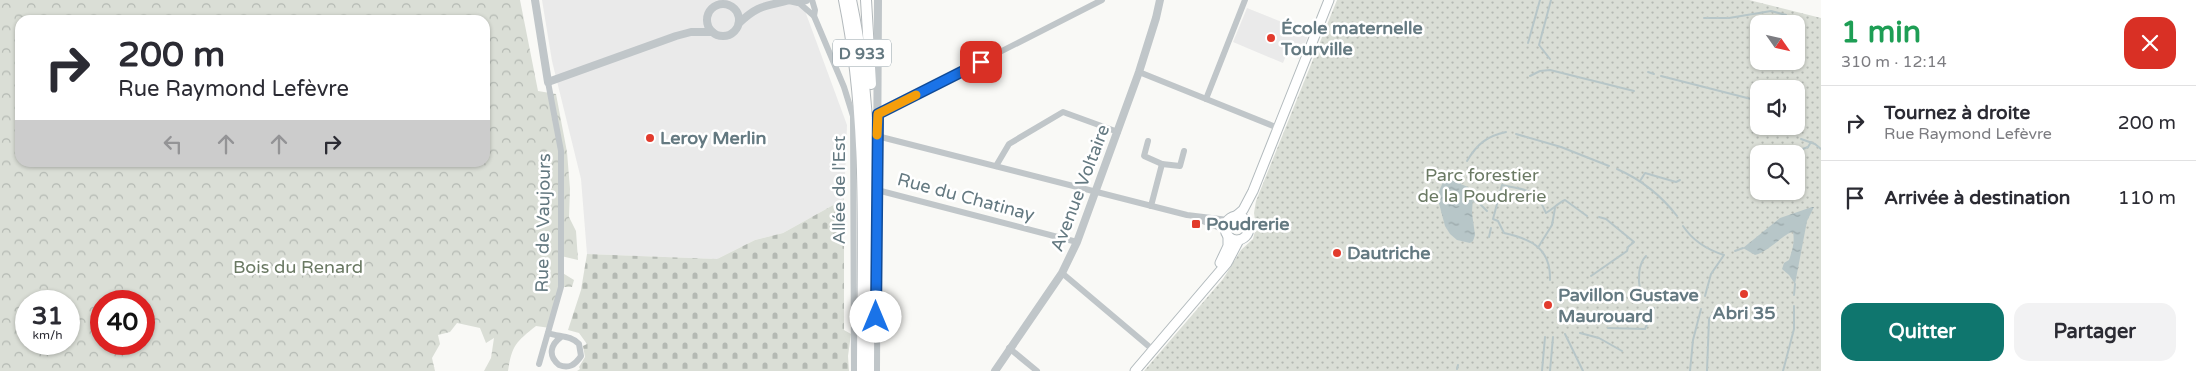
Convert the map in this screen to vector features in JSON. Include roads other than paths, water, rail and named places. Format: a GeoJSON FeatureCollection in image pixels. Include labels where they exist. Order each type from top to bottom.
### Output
{"type":"FeatureCollection","features":[{"type":"Feature","properties":{"kind":"highway","name":"D 933"},"geometry":{"type":"LineString","coordinates":[[844,0],[853,45],[861,117],[862,371]]}},
{"type":"Feature","properties":{"kind":"highway","name":"D 933"},"geometry":{"type":"LineString","coordinates":[[851,0],[860,43],[867,107],[870,173],[869,371]]}},
{"type":"Feature","properties":{"kind":"highway"},"geometry":{"type":"LineString","coordinates":[[866,0],[871,80],[871,98],[867,107]]}},
{"type":"Feature","properties":{"kind":"main road"},"geometry":{"type":"LineString","coordinates":[[1209,283],[1226,252],[1226,233],[1232,218],[1243,210],[1253,191],[1327,1]]}},
{"type":"Feature","properties":{"kind":"main road"},"geometry":{"type":"LineString","coordinates":[[1135,371],[1227,262],[1239,240],[1245,238],[1249,231],[1247,221],[1253,191]]}},
{"type":"Feature","properties":{"kind":"main road"},"geometry":{"type":"LineString","coordinates":[[1232,218],[1247,221]]}},
{"type":"Feature","properties":{"kind":"main road"},"geometry":{"type":"LineString","coordinates":[[1226,233],[1239,240]]}},
{"type":"Feature","properties":{"kind":"street"},"geometry":{"type":"LineString","coordinates":[[535,0],[548,82],[691,32],[712,32],[720,36],[729,35],[750,12],[772,1],[796,1]]}},
{"type":"Feature","properties":{"kind":"street","name":"Allée de l'Est"},"geometry":{"type":"LineString","coordinates":[[812,0],[815,10],[814,16]]}},
{"type":"Feature","properties":{"kind":"street"},"geometry":{"type":"LineString","coordinates":[[876,371],[878,0]]}},
{"type":"Feature","properties":{"kind":"street"},"geometry":{"type":"LineString","coordinates":[[878,114],[1102,0]]}},
{"type":"Feature","properties":{"kind":"street","name":"Avenue Voltaire"},"geometry":{"type":"LineString","coordinates":[[995,371],[1062,273],[1078,242],[1139,72],[1160,0]]}},
{"type":"Feature","properties":{"kind":"street"},"geometry":{"type":"LineString","coordinates":[[1206,100],[1245,0]]}},
{"type":"Feature","properties":{"kind":"street","name":"Allée de l'Est"},"geometry":{"type":"LineString","coordinates":[[796,1],[814,16],[844,87],[853,116],[854,371]]}},
{"type":"Feature","properties":{"kind":"street"},"geometry":{"type":"LineString","coordinates":[[691,32],[707,19],[710,12],[719,5],[727,5],[735,10],[750,12]]}},
{"type":"Feature","properties":{"kind":"street"},"geometry":{"type":"LineString","coordinates":[[735,10],[739,23]]}},
{"type":"Feature","properties":{"kind":"street"},"geometry":{"type":"LineString","coordinates":[[707,19],[712,32]]}},
{"type":"Feature","properties":{"kind":"street"},"geometry":{"type":"LineString","coordinates":[[1139,72],[1278,128]]}},
{"type":"Feature","properties":{"kind":"street","name":"Rue de Vaujours"},"geometry":{"type":"LineString","coordinates":[[548,82],[561,151],[561,287],[540,361],[554,361]]}},
{"type":"Feature","properties":{"kind":"street"},"geometry":{"type":"LineString","coordinates":[[996,166],[1009,144],[1063,112],[1118,132]]}},
{"type":"Feature","properties":{"kind":"street"},"geometry":{"type":"LineString","coordinates":[[877,136],[1187,215],[1232,218]]}},
{"type":"Feature","properties":{"kind":"street"},"geometry":{"type":"LineString","coordinates":[[1148,141],[1144,156],[1162,164],[1180,166],[1184,151]]}},
{"type":"Feature","properties":{"kind":"street"},"geometry":{"type":"LineString","coordinates":[[1151,206],[1162,164]]}},
{"type":"Feature","properties":{"kind":"street","name":"Rue du Chatinay"},"geometry":{"type":"LineString","coordinates":[[877,190],[1078,242]]}},
{"type":"Feature","properties":{"kind":"street"},"geometry":{"type":"LineString","coordinates":[[1187,215],[1226,233]]}},
{"type":"Feature","properties":{"kind":"street"},"geometry":{"type":"LineString","coordinates":[[1062,273],[1152,349]]}},
{"type":"Feature","properties":{"kind":"street"},"geometry":{"type":"LineString","coordinates":[[548,333],[575,339],[579,344],[581,356],[577,363],[570,367],[564,367],[554,361],[551,348],[561,337]]}},
{"type":"Feature","properties":{"kind":"street"},"geometry":{"type":"LineString","coordinates":[[1009,348],[1037,371]]}},
{"type":"Feature","properties":{"kind":"water"},"geometry":{"type":"Polygon","coordinates":[[[1451,180],[1468,187],[1473,195],[1472,213],[1475,235],[1470,243],[1457,240],[1445,226],[1437,196],[1443,182],[1451,180]]]}},
{"type":"Feature","properties":{"kind":"water"},"geometry":{"type":"Polygon","coordinates":[[[1814,207],[1807,221],[1795,284],[1782,269],[1784,263],[1789,260],[1794,236],[1793,232],[1785,235],[1766,250],[1755,255],[1743,248],[1780,218],[1814,207]]]}},
{"type":"Feature","properties":{"kind":"waterway"},"geometry":{"type":"LineString","coordinates":[[1528,43],[1540,0]]}},
{"type":"Feature","properties":{"kind":"waterway"},"geometry":{"type":"LineString","coordinates":[[1550,59],[1539,45],[1551,0]]}},
{"type":"Feature","properties":{"kind":"waterway"},"geometry":{"type":"LineString","coordinates":[[1704,18],[1729,18],[1771,11],[1786,15]]}},
{"type":"Feature","properties":{"kind":"waterway"},"geometry":{"type":"LineString","coordinates":[[1530,76],[1540,71],[1550,70],[1634,91]]}},
{"type":"Feature","properties":{"kind":"waterway"},"geometry":{"type":"LineString","coordinates":[[1648,72],[1654,74]]}},
{"type":"Feature","properties":{"kind":"waterway"},"geometry":{"type":"LineString","coordinates":[[1661,76],[1750,99]]}},
{"type":"Feature","properties":{"kind":"waterway"},"geometry":{"type":"LineString","coordinates":[[1467,161],[1483,142],[1493,136],[1506,132]]}},
{"type":"Feature","properties":{"kind":"waterway"},"geometry":{"type":"LineString","coordinates":[[1516,134],[1561,147],[1609,166]]}},
{"type":"Feature","properties":{"kind":"waterway"},"geometry":{"type":"LineString","coordinates":[[1801,139],[1815,144],[1821,149]]}},
{"type":"Feature","properties":{"kind":"waterway"},"geometry":{"type":"LineString","coordinates":[[1805,148],[1811,142]]}},
{"type":"Feature","properties":{"kind":"waterway"},"geometry":{"type":"LineString","coordinates":[[1617,169],[1650,188],[1677,216]]}},
{"type":"Feature","properties":{"kind":"waterway"},"geometry":{"type":"LineString","coordinates":[[1640,181],[1645,173],[1676,182],[1680,180]]}},
{"type":"Feature","properties":{"kind":"waterway"},"geometry":{"type":"LineString","coordinates":[[1460,183],[1461,176]]}},
{"type":"Feature","properties":{"kind":"waterway"},"geometry":{"type":"LineString","coordinates":[[1550,280],[1547,260],[1538,247],[1523,238],[1504,233],[1498,221],[1493,219],[1502,185],[1534,194],[1546,213],[1565,200],[1587,216]]}},
{"type":"Feature","properties":{"kind":"waterway"},"geometry":{"type":"LineString","coordinates":[[1474,201],[1487,211]]}},
{"type":"Feature","properties":{"kind":"waterway"},"geometry":{"type":"LineString","coordinates":[[1539,246],[1552,225],[1555,208]]}},
{"type":"Feature","properties":{"kind":"waterway"},"geometry":{"type":"LineString","coordinates":[[1591,276],[1627,251],[1628,247],[1634,242],[1606,219],[1599,217]]}},
{"type":"Feature","properties":{"kind":"waterway"},"geometry":{"type":"LineString","coordinates":[[1683,226],[1701,244],[1724,255],[1711,274],[1705,296]]}},
{"type":"Feature","properties":{"kind":"waterway"},"geometry":{"type":"LineString","coordinates":[[1489,237],[1491,228]]}},
{"type":"Feature","properties":{"kind":"waterway"},"geometry":{"type":"LineString","coordinates":[[1735,251],[1743,248]]}},
{"type":"Feature","properties":{"kind":"waterway"},"geometry":{"type":"LineString","coordinates":[[1646,256],[1640,268],[1639,286],[1640,290],[1650,297]]}},
{"type":"Feature","properties":{"kind":"waterway"},"geometry":{"type":"LineString","coordinates":[[1794,295],[1795,284]]}},
{"type":"Feature","properties":{"kind":"waterway"},"geometry":{"type":"LineString","coordinates":[[1783,371],[1794,329],[1794,306]]}},
{"type":"Feature","properties":{"kind":"waterway"},"geometry":{"type":"LineString","coordinates":[[1608,328],[1645,329],[1654,308]]}},
{"type":"Feature","properties":{"kind":"waterway"},"geometry":{"type":"LineString","coordinates":[[1690,371],[1693,340],[1701,309]]}},
{"type":"Feature","properties":{"kind":"waterway"},"geometry":{"type":"LineString","coordinates":[[1707,371],[1709,319],[1712,315]]}},
{"type":"Feature","properties":{"kind":"waterway"},"geometry":{"type":"LineString","coordinates":[[1580,333],[1599,338],[1622,351]]}},
{"type":"Feature","properties":{"kind":"waterway"},"geometry":{"type":"LineString","coordinates":[[1565,334],[1583,371]]}},
{"type":"Feature","properties":{"kind":"waterway"},"geometry":{"type":"LineString","coordinates":[[1542,371],[1545,337]]}},
{"type":"Feature","properties":{"kind":"waterway"},"geometry":{"type":"LineString","coordinates":[[1550,371],[1553,337]]}},
{"type":"Feature","properties":{"kind":"waterway"},"geometry":{"type":"LineString","coordinates":[[1457,369],[1458,365]]}},
{"type":"Feature","properties":{"kind":"place","name":"École maternelle Tourville"},"geometry":{"type":"Point","coordinates":[1271,38]}},
{"type":"Feature","properties":{"kind":"place","name":"Leroy Merlin"},"geometry":{"type":"Point","coordinates":[650,138]}},
{"type":"Feature","properties":{"kind":"place","name":"Poudrerie"},"geometry":{"type":"Point","coordinates":[1196,224]}},
{"type":"Feature","properties":{"kind":"place","name":"Dautriche"},"geometry":{"type":"Point","coordinates":[1337,253]}},
{"type":"Feature","properties":{"kind":"place","name":"Abri 35"},"geometry":{"type":"Point","coordinates":[1744,294]}},
{"type":"Feature","properties":{"kind":"place","name":"Pavillon Gustave Maurouard"},"geometry":{"type":"Point","coordinates":[1548,305]}},
{"type":"Feature","properties":{"kind":"park label","name":"Parc forestier de la Poudrerie"},"geometry":{"type":"Point","coordinates":[1482,185]}},
{"type":"Feature","properties":{"kind":"park label","name":"Bois du Renard"},"geometry":{"type":"Point","coordinates":[298,267]}}]}
